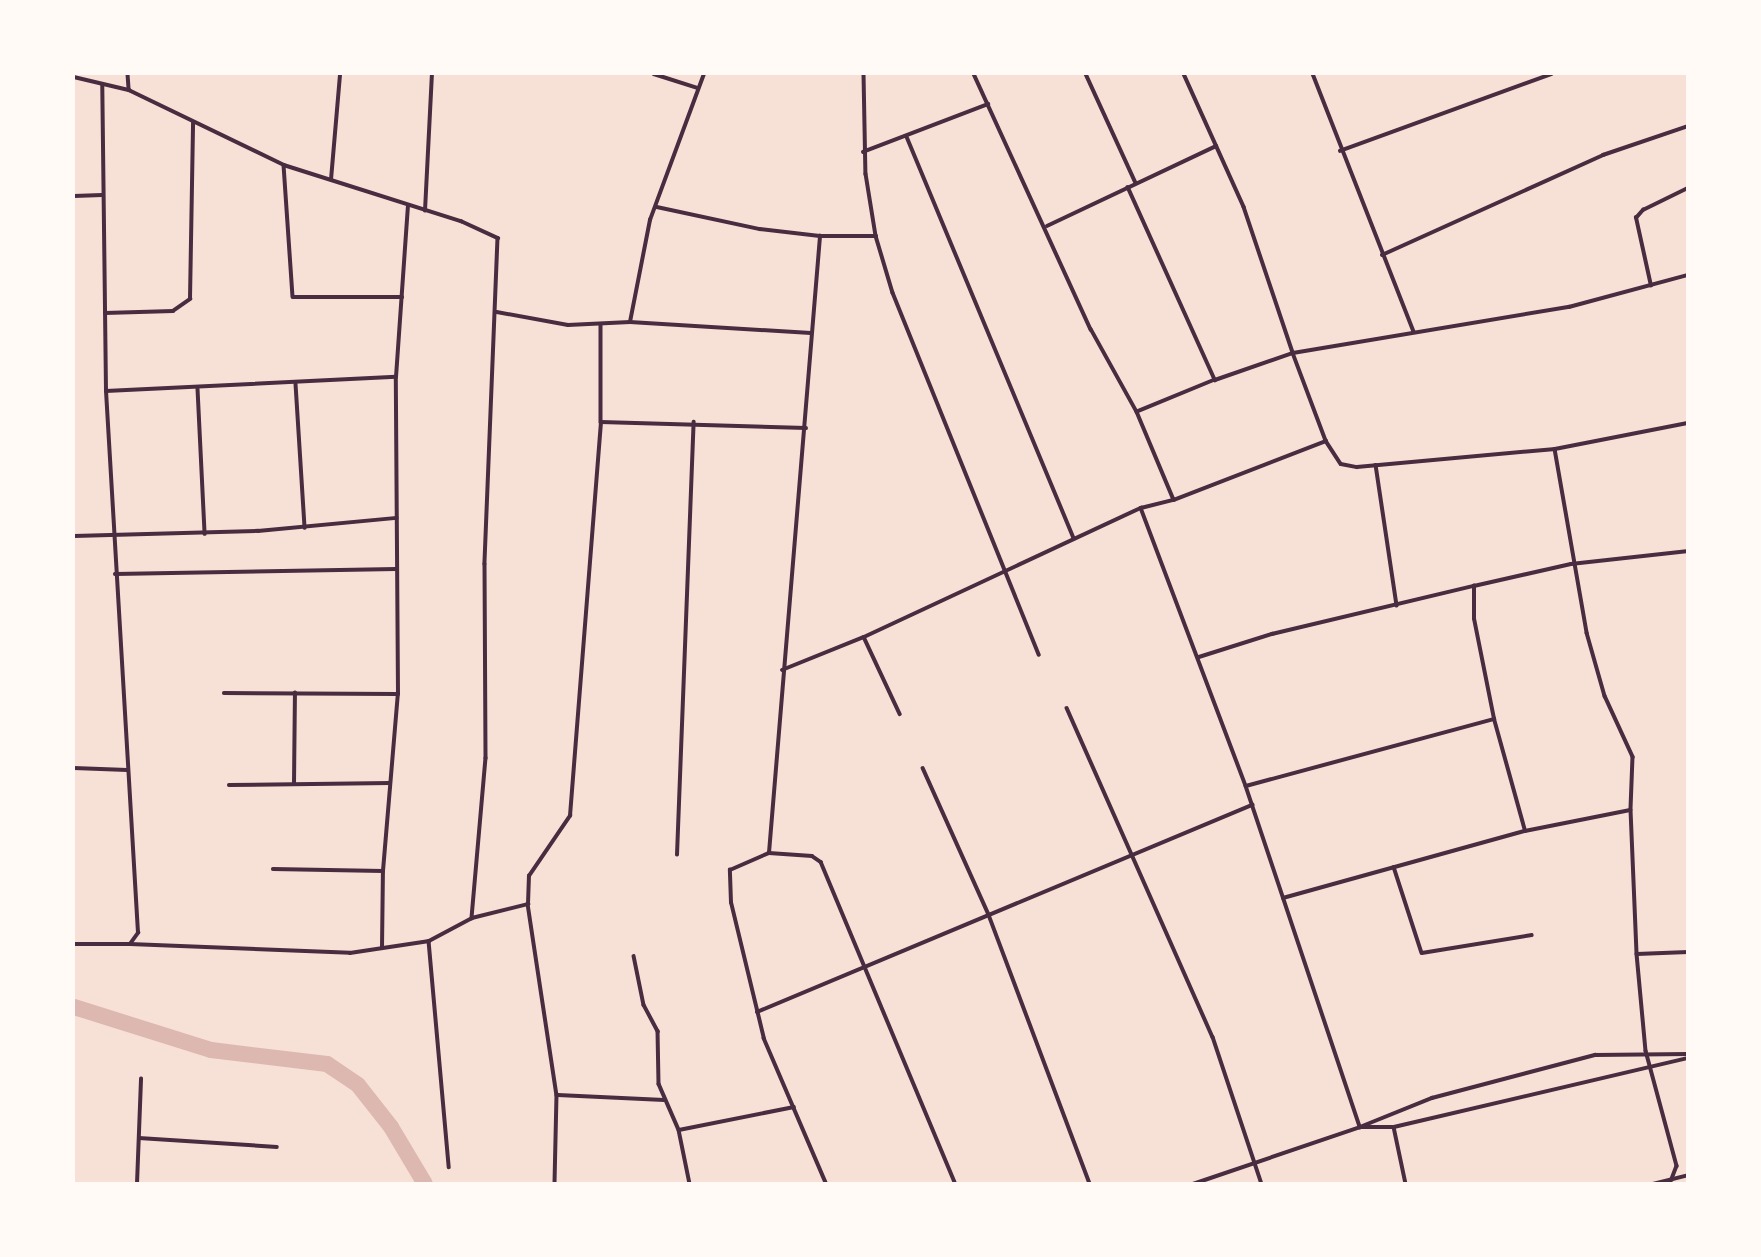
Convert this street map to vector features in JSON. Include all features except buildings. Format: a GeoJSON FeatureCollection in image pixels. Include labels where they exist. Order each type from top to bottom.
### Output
{"type":"FeatureCollection","features":[{"type":"Feature","properties":{"kind":"street"},"geometry":{"type":"LineString","coordinates":[[128,74],[129,90]]}},
{"type":"Feature","properties":{"kind":"street"},"geometry":{"type":"LineString","coordinates":[[331,180],[340,74]]}},
{"type":"Feature","properties":{"kind":"street"},"geometry":{"type":"LineString","coordinates":[[425,211],[432,74]]}},
{"type":"Feature","properties":{"kind":"street"},"geometry":{"type":"LineString","coordinates":[[654,74],[698,88]]}},
{"type":"Feature","properties":{"kind":"street"},"geometry":{"type":"LineString","coordinates":[[630,322],[647,230],[704,74]]}},
{"type":"Feature","properties":{"kind":"street"},"geometry":{"type":"LineString","coordinates":[[864,74],[863,152],[876,236],[904,326],[971,478],[1040,656]]}},
{"type":"Feature","properties":{"kind":"street"},"geometry":{"type":"LineString","coordinates":[[974,74],[1047,226],[1091,329],[1137,412],[1174,500]]}},
{"type":"Feature","properties":{"kind":"street"},"geometry":{"type":"LineString","coordinates":[[1086,74],[1136,183]]}},
{"type":"Feature","properties":{"kind":"street"},"geometry":{"type":"LineString","coordinates":[[1184,74],[1244,207],[1326,441],[1341,464],[1376,465],[1555,449],[1688,424]]}},
{"type":"Feature","properties":{"kind":"street"},"geometry":{"type":"LineString","coordinates":[[1313,74],[1340,151],[1414,332]]}},
{"type":"Feature","properties":{"kind":"street"},"geometry":{"type":"LineString","coordinates":[[1340,151],[1550,74]]}},
{"type":"Feature","properties":{"kind":"street"},"geometry":{"type":"LineString","coordinates":[[74,77],[129,90],[284,165],[498,238],[498,312],[485,564],[486,758],[472,918]]}},
{"type":"Feature","properties":{"kind":"street"},"geometry":{"type":"LineString","coordinates":[[102,85],[106,391],[112,536],[138,933],[130,944]]}},
{"type":"Feature","properties":{"kind":"street"},"geometry":{"type":"LineString","coordinates":[[863,152],[988,104]]}},
{"type":"Feature","properties":{"kind":"street"},"geometry":{"type":"LineString","coordinates":[[105,313],[173,311],[190,299],[193,123]]}},
{"type":"Feature","properties":{"kind":"street"},"geometry":{"type":"LineString","coordinates":[[1382,255],[1603,155],[1688,126]]}},
{"type":"Feature","properties":{"kind":"street"},"geometry":{"type":"LineString","coordinates":[[907,137],[1074,539]]}},
{"type":"Feature","properties":{"kind":"street"},"geometry":{"type":"LineString","coordinates":[[1047,226],[1216,146]]}},
{"type":"Feature","properties":{"kind":"street"},"geometry":{"type":"LineString","coordinates":[[284,165],[293,297],[402,297]]}},
{"type":"Feature","properties":{"kind":"street"},"geometry":{"type":"LineString","coordinates":[[1128,187],[1215,380]]}},
{"type":"Feature","properties":{"kind":"street"},"geometry":{"type":"LineString","coordinates":[[1651,286],[1636,218],[1643,210],[1686,191]]}},
{"type":"Feature","properties":{"kind":"street"},"geometry":{"type":"LineString","coordinates":[[74,196],[102,195]]}},
{"type":"Feature","properties":{"kind":"street"},"geometry":{"type":"LineString","coordinates":[[382,948],[383,872],[398,694],[396,377],[408,207]]}},
{"type":"Feature","properties":{"kind":"street"},"geometry":{"type":"LineString","coordinates":[[657,207],[761,229],[820,236],[876,236]]}},
{"type":"Feature","properties":{"kind":"street"},"geometry":{"type":"LineString","coordinates":[[769,853],[782,670],[806,428],[820,236]]}},
{"type":"Feature","properties":{"kind":"street"},"geometry":{"type":"LineString","coordinates":[[1137,412],[1293,352],[1569,307],[1688,275]]}},
{"type":"Feature","properties":{"kind":"street"},"geometry":{"type":"LineString","coordinates":[[498,312],[568,324],[630,322],[811,333]]}},
{"type":"Feature","properties":{"kind":"street"},"geometry":{"type":"LineString","coordinates":[[555,1184],[557,1095],[528,904],[529,876],[570,816],[601,422],[601,325]]}},
{"type":"Feature","properties":{"kind":"street"},"geometry":{"type":"LineString","coordinates":[[106,391],[198,389],[396,377]]}},
{"type":"Feature","properties":{"kind":"street"},"geometry":{"type":"LineString","coordinates":[[296,384],[305,528]]}},
{"type":"Feature","properties":{"kind":"street"},"geometry":{"type":"LineString","coordinates":[[198,389],[205,534]]}},
{"type":"Feature","properties":{"kind":"street"},"geometry":{"type":"LineString","coordinates":[[601,422],[694,422],[806,428]]}},
{"type":"Feature","properties":{"kind":"street"},"geometry":{"type":"LineString","coordinates":[[677,855],[694,422]]}},
{"type":"Feature","properties":{"kind":"street"},"geometry":{"type":"LineString","coordinates":[[782,670],[864,637],[1141,508],[1174,500],[1326,441]]}},
{"type":"Feature","properties":{"kind":"street"},"geometry":{"type":"LineString","coordinates":[[1555,449],[1571,564],[1605,696],[1633,757],[1630,810],[1637,954],[1646,1051],[1677,1166],[1670,1184]]}},
{"type":"Feature","properties":{"kind":"street"},"geometry":{"type":"LineString","coordinates":[[1376,465],[1397,605]]}},
{"type":"Feature","properties":{"kind":"street"},"geometry":{"type":"LineString","coordinates":[[1141,508],[1246,786],[1360,1127]]}},
{"type":"Feature","properties":{"kind":"street"},"geometry":{"type":"LineString","coordinates":[[74,536],[205,534],[305,528],[397,518]]}},
{"type":"Feature","properties":{"kind":"street"},"geometry":{"type":"LineString","coordinates":[[1198,658],[1272,634],[1571,564],[1688,551]]}},
{"type":"Feature","properties":{"kind":"street"},"geometry":{"type":"LineString","coordinates":[[115,574],[396,569]]}},
{"type":"Feature","properties":{"kind":"street"},"geometry":{"type":"LineString","coordinates":[[1474,586],[1474,619],[1494,719],[1525,831]]}},
{"type":"Feature","properties":{"kind":"street"},"geometry":{"type":"LineString","coordinates":[[864,637],[900,715]]}},
{"type":"Feature","properties":{"kind":"street"},"geometry":{"type":"LineString","coordinates":[[224,693],[398,694]]}},
{"type":"Feature","properties":{"kind":"street"},"geometry":{"type":"LineString","coordinates":[[293,785],[295,694]]}},
{"type":"Feature","properties":{"kind":"street"},"geometry":{"type":"LineString","coordinates":[[1067,708],[1130,856],[1208,1024],[1256,1159],[1262,1184]]}},
{"type":"Feature","properties":{"kind":"street"},"geometry":{"type":"LineString","coordinates":[[1246,786],[1494,719]]}},
{"type":"Feature","properties":{"kind":"street"},"geometry":{"type":"LineString","coordinates":[[74,768],[127,770]]}},
{"type":"Feature","properties":{"kind":"street"},"geometry":{"type":"LineString","coordinates":[[923,768],[989,915],[1090,1184]]}},
{"type":"Feature","properties":{"kind":"street"},"geometry":{"type":"LineString","coordinates":[[229,785],[390,783]]}},
{"type":"Feature","properties":{"kind":"street"},"geometry":{"type":"LineString","coordinates":[[757,1012],[1252,805]]}},
{"type":"Feature","properties":{"kind":"street"},"geometry":{"type":"LineString","coordinates":[[1283,898],[1525,831],[1630,810]]}},
{"type":"Feature","properties":{"kind":"street"},"geometry":{"type":"LineString","coordinates":[[826,1184],[757,1012],[728,874],[733,866],[769,853],[819,859],[867,967],[956,1184]]}},
{"type":"Feature","properties":{"kind":"street"},"geometry":{"type":"LineString","coordinates":[[1394,867],[1422,953],[1532,935]]}},
{"type":"Feature","properties":{"kind":"street"},"geometry":{"type":"LineString","coordinates":[[273,869],[383,872]]}},
{"type":"Feature","properties":{"kind":"street"},"geometry":{"type":"LineString","coordinates":[[74,944],[350,953],[429,941],[472,918],[528,904]]}},
{"type":"Feature","properties":{"kind":"street"},"geometry":{"type":"LineString","coordinates":[[429,941],[449,1167]]}},
{"type":"Feature","properties":{"kind":"street"},"geometry":{"type":"LineString","coordinates":[[1637,954],[1688,952]]}},
{"type":"Feature","properties":{"kind":"street"},"geometry":{"type":"LineString","coordinates":[[634,956],[644,1004],[658,1031],[658,1076],[664,1100],[679,1130],[690,1184]]}},
{"type":"Feature","properties":{"kind":"street"},"geometry":{"type":"LineString","coordinates":[[1193,1184],[1256,1159],[1360,1127],[1432,1098],[1595,1055],[1646,1051],[1688,1056]]}},
{"type":"Feature","properties":{"kind":"street"},"geometry":{"type":"LineString","coordinates":[[1360,1127],[1394,1127],[1653,1069],[1688,1056]]}},
{"type":"Feature","properties":{"kind":"street"},"geometry":{"type":"LineString","coordinates":[[137,1184],[141,1079]]}},
{"type":"Feature","properties":{"kind":"street"},"geometry":{"type":"LineString","coordinates":[[557,1095],[664,1100]]}},
{"type":"Feature","properties":{"kind":"street"},"geometry":{"type":"LineString","coordinates":[[679,1130],[794,1107]]}},
{"type":"Feature","properties":{"kind":"street"},"geometry":{"type":"LineString","coordinates":[[1394,1127],[1406,1184]]}},
{"type":"Feature","properties":{"kind":"street"},"geometry":{"type":"LineString","coordinates":[[139,1138],[277,1147]]}},
{"type":"Feature","properties":{"kind":"street"},"geometry":{"type":"LineString","coordinates":[[1653,1184],[1688,1175]]}},
{"type":"Feature","properties":{"kind":"waterway"},"geometry":{"type":"LineString","coordinates":[[74,1007],[211,1050],[327,1064],[358,1085],[391,1127],[425,1184]]}}]}
